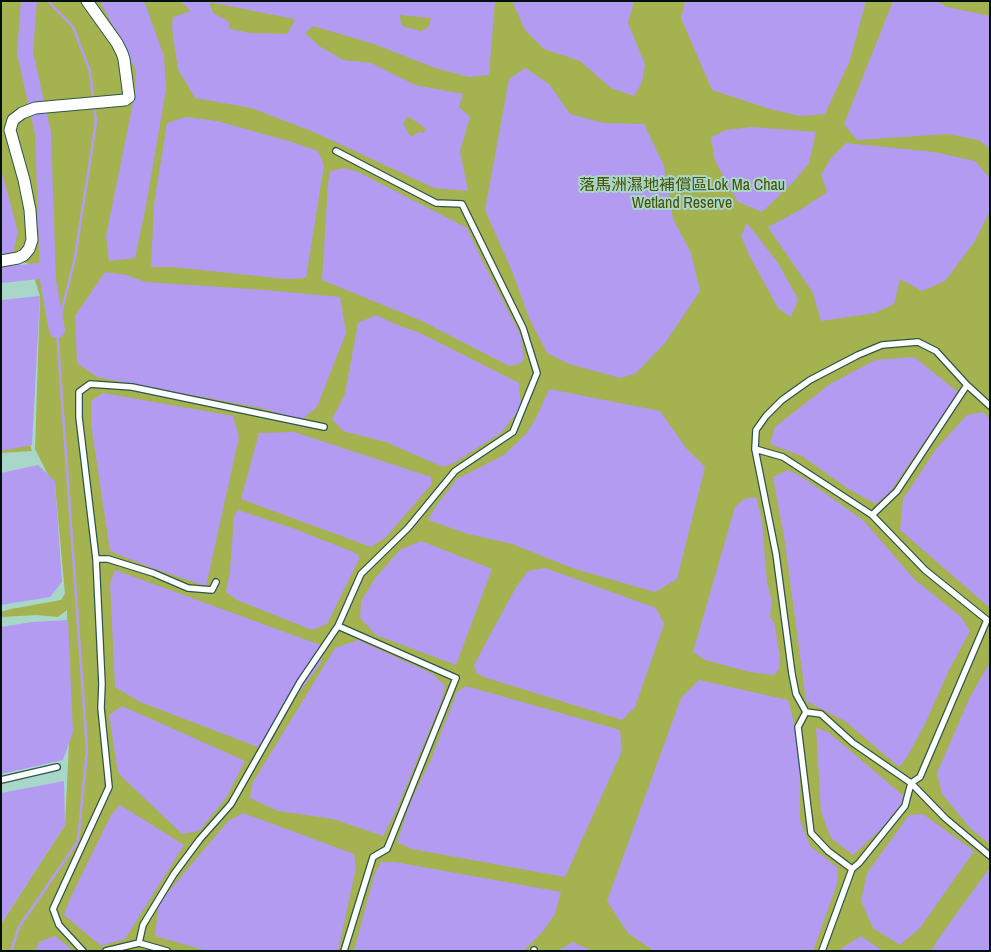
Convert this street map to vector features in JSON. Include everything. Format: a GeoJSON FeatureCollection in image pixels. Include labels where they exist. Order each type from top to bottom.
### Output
{"type":"FeatureCollection","features":[{"type":"Feature","properties":{"kind":"street"},"geometry":{"type":"LineString","coordinates":[[1,261],[24,255],[29,249],[32,240],[30,210],[10,125],[17,116],[35,108],[125,100],[128,97],[124,59],[117,43],[87,1]]}},
{"type":"Feature","properties":{"kind":"lane"},"geometry":{"type":"LineString","coordinates":[[139,943],[143,925],[174,874],[200,839],[231,804],[300,682],[338,626],[361,574],[408,528],[455,471],[513,432],[537,373],[523,328],[462,204],[436,203],[336,151]]}},
{"type":"Feature","properties":{"kind":"lane"},"geometry":{"type":"LineString","coordinates":[[806,712],[796,694],[792,674],[776,554],[755,449],[756,430],[766,416],[782,400],[810,380],[882,345],[918,342],[936,351],[967,385],[990,406]]}},
{"type":"Feature","properties":{"kind":"lane"},"geometry":{"type":"LineString","coordinates":[[83,951],[59,925],[53,909],[109,787],[101,708],[102,684],[96,559],[79,416],[79,392],[90,384],[132,387],[324,427]]}},
{"type":"Feature","properties":{"kind":"lane"},"geometry":{"type":"LineString","coordinates":[[872,515],[898,491],[967,385]]}},
{"type":"Feature","properties":{"kind":"lane"},"geometry":{"type":"LineString","coordinates":[[755,449],[783,457],[872,515],[925,570],[988,622],[920,777],[911,783],[905,806],[852,869],[822,951]]}},
{"type":"Feature","properties":{"kind":"lane"},"geometry":{"type":"LineString","coordinates":[[96,559],[108,559],[153,573],[188,588],[212,590],[216,582]]}},
{"type":"Feature","properties":{"kind":"lane"},"geometry":{"type":"LineString","coordinates":[[338,626],[456,678],[387,849],[373,857],[344,951]]}},
{"type":"Feature","properties":{"kind":"lane"},"geometry":{"type":"LineString","coordinates":[[806,712],[821,714],[853,744],[911,783],[945,818],[990,856]]}},
{"type":"Feature","properties":{"kind":"lane"},"geometry":{"type":"LineString","coordinates":[[806,712],[798,728],[811,833],[828,851],[852,869]]}},
{"type":"Feature","properties":{"kind":"lane"},"geometry":{"type":"LineString","coordinates":[[1,780],[57,768]]}},
{"type":"Feature","properties":{"kind":"lane"},"geometry":{"type":"LineString","coordinates":[[106,951],[139,943],[167,951]]}},
{"type":"Feature","properties":{"kind":"green space","name":"落馬洲濕地補償區Lok Ma Chau Wetland Reserve"},"geometry":{"type":"Polygon","coordinates":[[[1,1],[990,1],[990,951],[1,951],[1,924],[65,825],[69,743],[67,610],[58,617],[37,615],[1,617],[1,612],[61,600],[65,594],[55,485],[35,449],[40,296],[30,264],[11,260],[1,261],[1,1]]]}},
{"type":"Feature","properties":{"kind":"green space"},"geometry":{"type":"Polygon","coordinates":[[[29,442],[32,451],[1,453],[1,448],[29,442]]]}},
{"type":"Feature","properties":{"kind":"shaded area"},"geometry":{"type":"Polygon","coordinates":[[[100,1],[144,1],[164,56],[166,89],[135,258],[109,261],[106,236],[135,93],[136,70],[100,1]]]}},
{"type":"Feature","properties":{"kind":"shaded area"},"geometry":{"type":"Polygon","coordinates":[[[180,1],[495,1],[489,75],[469,77],[435,68],[374,44],[313,26],[305,33],[319,46],[343,60],[371,63],[415,85],[463,94],[459,107],[470,117],[460,151],[468,191],[434,188],[314,132],[251,108],[195,98],[178,69],[172,29],[173,17],[191,11],[180,1]],[[209,2],[213,13],[228,21],[230,29],[251,33],[287,34],[295,20],[294,19],[209,2]],[[399,15],[402,26],[421,31],[428,28],[431,18],[399,15]],[[408,116],[403,124],[411,137],[419,132],[424,133],[425,128],[408,116]]]}},
{"type":"Feature","properties":{"kind":"shaded area"},"geometry":{"type":"Polygon","coordinates":[[[514,1],[634,1],[628,23],[645,64],[642,82],[634,96],[611,88],[580,61],[544,49],[525,30],[513,3],[514,1]]]}},
{"type":"Feature","properties":{"kind":"shaded area"},"geometry":{"type":"Polygon","coordinates":[[[685,1],[866,1],[850,60],[825,114],[800,116],[770,109],[712,90],[681,18],[685,1]]]}},
{"type":"Feature","properties":{"kind":"shaded area"},"geometry":{"type":"Polygon","coordinates":[[[893,1],[936,1],[947,7],[990,16],[990,149],[979,140],[947,134],[857,140],[844,124],[893,1]]]}},
{"type":"Feature","properties":{"kind":"shaded area"},"geometry":{"type":"Polygon","coordinates":[[[525,68],[549,84],[570,114],[604,123],[644,124],[664,166],[673,219],[691,253],[700,291],[665,343],[635,374],[620,378],[569,364],[547,353],[529,318],[512,271],[485,210],[509,79],[525,68]]]}},
{"type":"Feature","properties":{"kind":"shaded area"},"geometry":{"type":"Polygon","coordinates":[[[185,117],[217,121],[318,151],[324,165],[306,278],[286,279],[172,267],[151,267],[154,204],[167,123],[185,117]]]}},
{"type":"Feature","properties":{"kind":"shaded area"},"geometry":{"type":"Polygon","coordinates":[[[752,127],[816,132],[809,163],[794,181],[762,212],[738,202],[715,161],[711,137],[726,130],[752,127]]]}},
{"type":"Feature","properties":{"kind":"shaded area"},"geometry":{"type":"Polygon","coordinates":[[[846,143],[934,152],[975,161],[990,178],[990,211],[975,241],[945,281],[922,291],[900,279],[894,304],[875,313],[821,321],[813,293],[768,227],[800,210],[827,192],[821,175],[831,158],[846,143]]]}},
{"type":"Feature","properties":{"kind":"shaded area"},"geometry":{"type":"Polygon","coordinates":[[[345,168],[358,172],[467,228],[521,336],[524,360],[519,364],[509,366],[422,321],[322,280],[330,171],[345,168]]]}},
{"type":"Feature","properties":{"kind":"shaded area"},"geometry":{"type":"Polygon","coordinates":[[[1,169],[18,232],[13,253],[1,254],[1,169]]]}},
{"type":"Feature","properties":{"kind":"shaded area"},"geometry":{"type":"Polygon","coordinates":[[[747,223],[778,263],[798,299],[791,317],[778,308],[749,255],[741,236],[747,223]]]}},
{"type":"Feature","properties":{"kind":"shaded area"},"geometry":{"type":"Polygon","coordinates":[[[105,272],[126,275],[146,282],[340,297],[346,333],[317,407],[301,420],[261,408],[97,377],[77,363],[75,316],[105,272]]]}},
{"type":"Feature","properties":{"kind":"shaded area"},"geometry":{"type":"Polygon","coordinates":[[[40,296],[32,445],[1,451],[1,300],[40,296]]]}},
{"type":"Feature","properties":{"kind":"shaded area"},"geometry":{"type":"Polygon","coordinates":[[[376,315],[418,332],[519,383],[521,407],[502,432],[454,463],[443,467],[386,442],[343,431],[332,419],[345,394],[358,323],[376,315]]]}},
{"type":"Feature","properties":{"kind":"shaded area"},"geometry":{"type":"Polygon","coordinates":[[[914,357],[958,392],[890,492],[876,504],[850,490],[802,456],[770,444],[775,427],[830,384],[875,360],[914,357]]]}},
{"type":"Feature","properties":{"kind":"shaded area"},"geometry":{"type":"Polygon","coordinates":[[[549,389],[660,411],[686,448],[705,467],[677,579],[655,592],[575,569],[512,544],[468,534],[428,520],[436,506],[457,479],[504,455],[527,433],[549,389]]]}},
{"type":"Feature","properties":{"kind":"shaded area"},"geometry":{"type":"Polygon","coordinates":[[[103,393],[233,416],[239,437],[206,586],[152,568],[110,551],[91,424],[91,401],[103,393]]]}},
{"type":"Feature","properties":{"kind":"shaded area"},"geometry":{"type":"Polygon","coordinates":[[[983,412],[990,419],[990,608],[900,530],[903,499],[936,449],[967,415],[983,412]]]}},
{"type":"Feature","properties":{"kind":"shaded area"},"geometry":{"type":"Polygon","coordinates":[[[294,432],[431,477],[431,485],[386,537],[371,547],[241,499],[259,433],[294,432]]]}},
{"type":"Feature","properties":{"kind":"shaded area"},"geometry":{"type":"Polygon","coordinates":[[[38,465],[55,481],[62,582],[50,597],[1,605],[1,473],[38,465]]]}},
{"type":"Feature","properties":{"kind":"shaded area"},"geometry":{"type":"Polygon","coordinates":[[[788,470],[802,477],[863,520],[914,579],[961,617],[970,631],[949,670],[924,726],[907,757],[899,767],[845,721],[806,701],[785,543],[773,477],[788,470]]]}},
{"type":"Feature","properties":{"kind":"shaded area"},"geometry":{"type":"Polygon","coordinates":[[[756,497],[762,521],[767,583],[772,601],[770,617],[774,622],[780,657],[779,669],[774,675],[750,672],[705,660],[693,652],[735,507],[744,499],[756,497]]]}},
{"type":"Feature","properties":{"kind":"shaded area"},"geometry":{"type":"Polygon","coordinates":[[[238,510],[295,529],[358,554],[359,559],[327,624],[312,630],[237,600],[226,592],[230,571],[234,516],[238,510]]]}},
{"type":"Feature","properties":{"kind":"shaded area"},"geometry":{"type":"Polygon","coordinates":[[[421,541],[492,569],[456,665],[376,635],[360,618],[361,601],[376,577],[400,550],[421,541]]]}},
{"type":"Feature","properties":{"kind":"shaded area"},"geometry":{"type":"Polygon","coordinates":[[[545,568],[656,608],[664,624],[635,707],[622,720],[476,673],[474,665],[516,587],[528,571],[545,568]]]}},
{"type":"Feature","properties":{"kind":"shaded area"},"geometry":{"type":"Polygon","coordinates":[[[115,570],[323,646],[321,663],[258,747],[140,702],[115,687],[110,583],[115,570]]]}},
{"type":"Feature","properties":{"kind":"shaded area"},"geometry":{"type":"Polygon","coordinates":[[[68,620],[73,732],[63,760],[1,774],[1,627],[32,622],[68,620]]]}},
{"type":"Feature","properties":{"kind":"shaded area"},"geometry":{"type":"Polygon","coordinates":[[[358,640],[433,674],[445,686],[442,700],[396,811],[383,836],[333,819],[278,811],[250,798],[252,784],[335,648],[358,640]]]}},
{"type":"Feature","properties":{"kind":"shaded area"},"geometry":{"type":"Polygon","coordinates":[[[990,662],[990,844],[970,828],[942,794],[937,773],[970,697],[990,662]]]}},
{"type":"Feature","properties":{"kind":"shaded area"},"geometry":{"type":"Polygon","coordinates":[[[699,680],[788,700],[800,746],[800,820],[810,846],[838,868],[837,884],[813,951],[654,951],[628,933],[607,901],[681,698],[699,680]]]}},
{"type":"Feature","properties":{"kind":"shaded area"},"geometry":{"type":"Polygon","coordinates":[[[466,686],[620,730],[622,751],[565,877],[412,849],[397,842],[411,801],[430,762],[457,692],[466,686]]]}},
{"type":"Feature","properties":{"kind":"shaded area"},"geometry":{"type":"Polygon","coordinates":[[[122,706],[245,761],[226,798],[199,831],[182,834],[118,773],[109,715],[122,706]]]}},
{"type":"Feature","properties":{"kind":"shaded area"},"geometry":{"type":"Polygon","coordinates":[[[816,728],[828,732],[906,798],[882,828],[853,855],[831,838],[821,812],[816,728]]]}},
{"type":"Feature","properties":{"kind":"shaded area"},"geometry":{"type":"Polygon","coordinates":[[[64,781],[65,825],[1,924],[1,793],[64,781]]]}},
{"type":"Feature","properties":{"kind":"shaded area"},"geometry":{"type":"Polygon","coordinates":[[[120,805],[184,845],[125,939],[101,946],[64,915],[111,815],[120,805]]]}},
{"type":"Feature","properties":{"kind":"shaded area"},"geometry":{"type":"Polygon","coordinates":[[[243,813],[354,854],[356,868],[338,951],[207,951],[155,936],[159,903],[228,821],[243,813]]]}},
{"type":"Feature","properties":{"kind":"shaded area"},"geometry":{"type":"Polygon","coordinates":[[[923,814],[974,851],[920,928],[900,945],[873,928],[861,901],[867,873],[909,815],[923,814]]]}},
{"type":"Feature","properties":{"kind":"shaded area"},"geometry":{"type":"Polygon","coordinates":[[[381,862],[395,862],[561,892],[555,914],[543,931],[523,951],[354,951],[374,876],[381,862]]]}},
{"type":"Feature","properties":{"kind":"shaded area"},"geometry":{"type":"Polygon","coordinates":[[[988,870],[990,872],[990,951],[931,951],[941,935],[988,870]]]}},
{"type":"Feature","properties":{"kind":"shaded area"},"geometry":{"type":"Polygon","coordinates":[[[55,936],[74,951],[35,951],[39,942],[55,936]]]}},
{"type":"Feature","properties":{"kind":"shaded area"},"geometry":{"type":"Polygon","coordinates":[[[861,936],[883,951],[841,951],[842,948],[861,936]]]}},
{"type":"Feature","properties":{"kind":"shaded area"},"geometry":{"type":"Polygon","coordinates":[[[573,942],[592,951],[558,951],[573,942]]]}},
{"type":"Feature","properties":{"kind":"waterway"},"geometry":{"type":"LineString","coordinates":[[29,1],[25,53],[43,133],[48,281],[57,330]]}},
{"type":"Feature","properties":{"kind":"waterway"},"geometry":{"type":"LineString","coordinates":[[48,1],[73,27],[90,71],[93,99]]}},
{"type":"Feature","properties":{"kind":"waterway"},"geometry":{"type":"LineString","coordinates":[[11,951],[19,927],[78,841],[87,750],[57,330],[75,258],[96,122],[94,107]]}},
{"type":"Feature","properties":{"kind":"waterway"},"geometry":{"type":"LineString","coordinates":[[1,275],[48,270]]}}]}
